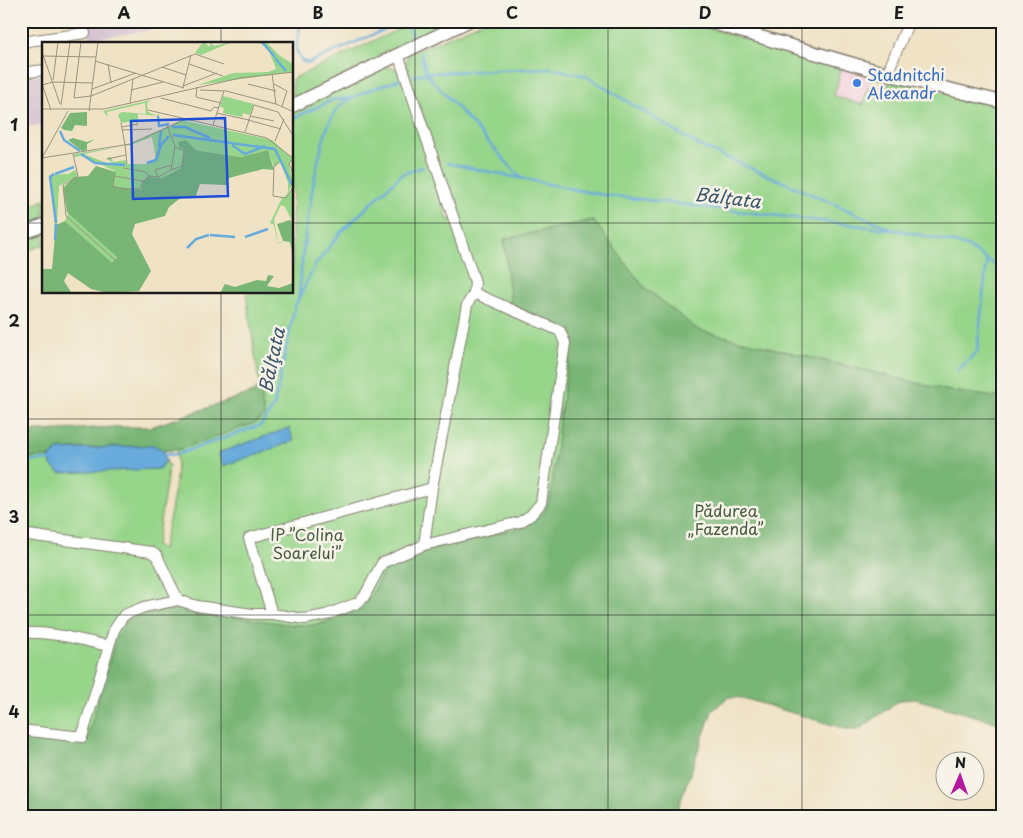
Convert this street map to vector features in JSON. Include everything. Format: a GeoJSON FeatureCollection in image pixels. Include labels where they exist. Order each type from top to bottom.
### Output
{"type":"FeatureCollection","features":[{"type":"Feature","properties":{"kind":"street"},"geometry":{"type":"LineString","coordinates":[[294,105],[468,21]]}},
{"type":"Feature","properties":{"kind":"street"},"geometry":{"type":"LineString","coordinates":[[706,21],[887,74],[1002,102]]}},
{"type":"Feature","properties":{"kind":"street"},"geometry":{"type":"LineString","coordinates":[[887,74],[908,21]]}},
{"type":"Feature","properties":{"kind":"street"},"geometry":{"type":"LineString","coordinates":[[21,42],[85,33]]}},
{"type":"Feature","properties":{"kind":"street"},"geometry":{"type":"LineString","coordinates":[[398,54],[474,282],[474,293],[467,305],[432,488],[424,545]]}},
{"type":"Feature","properties":{"kind":"street"},"geometry":{"type":"LineString","coordinates":[[21,73],[42,70]]}},
{"type":"Feature","properties":{"kind":"street"},"geometry":{"type":"LineString","coordinates":[[21,234],[42,226]]}},
{"type":"Feature","properties":{"kind":"street"},"geometry":{"type":"LineString","coordinates":[[21,730],[82,737],[114,630],[124,614],[144,607],[178,600],[197,606],[252,614],[272,614],[305,618],[326,615],[357,603],[364,597],[382,563],[424,545],[520,522],[531,514],[542,503],[565,343],[560,331],[474,293]]}},
{"type":"Feature","properties":{"kind":"street"},"geometry":{"type":"LineString","coordinates":[[272,614],[249,538],[426,488],[432,488]]}},
{"type":"Feature","properties":{"kind":"street"},"geometry":{"type":"LineString","coordinates":[[21,534],[151,552],[157,556],[178,600]]}},
{"type":"Feature","properties":{"kind":"street"},"geometry":{"type":"LineString","coordinates":[[21,633],[34,632],[55,635],[109,646]]}},
{"type":"Feature","properties":{"kind":"shaded area"},"geometry":{"type":"Polygon","coordinates":[[[87,21],[150,21],[150,30],[90,39],[87,21]]]}},
{"type":"Feature","properties":{"kind":"shaded area"},"geometry":{"type":"Polygon","coordinates":[[[842,67],[872,75],[863,105],[834,96],[842,67]]]}},
{"type":"Feature","properties":{"kind":"shaded area"},"geometry":{"type":"Polygon","coordinates":[[[42,74],[42,125],[21,127],[21,77],[42,74]]]}},
{"type":"Feature","properties":{"kind":"green space"},"geometry":{"type":"Polygon","coordinates":[[[416,21],[456,21],[294,100],[294,78],[416,21]]]}},
{"type":"Feature","properties":{"kind":"green space","name":"IP ”Colina Soarelui”"},"geometry":{"type":"Polygon","coordinates":[[[484,21],[684,21],[842,67],[834,96],[863,105],[868,88],[886,93],[890,80],[1002,106],[1002,398],[950,391],[698,330],[643,286],[593,220],[504,239],[511,305],[573,332],[560,416],[551,495],[545,512],[525,527],[438,547],[415,554],[385,567],[375,589],[361,610],[317,625],[294,625],[173,609],[128,620],[116,639],[86,743],[21,737],[21,458],[50,457],[51,466],[159,469],[166,461],[169,466],[156,547],[163,548],[175,486],[176,449],[181,449],[264,416],[246,294],[294,294],[294,111],[383,67],[396,70],[404,82],[448,220],[457,218],[407,69],[406,61],[409,54],[484,21]]]}},
{"type":"Feature","properties":{"kind":"green space"},"geometry":{"type":"Polygon","coordinates":[[[42,201],[42,221],[21,228],[21,211],[42,201]]]}},
{"type":"Feature","properties":{"kind":"green space","name":"Pădurea „Fazenda”"},"geometry":{"type":"Polygon","coordinates":[[[593,220],[643,286],[698,330],[950,391],[1002,398],[1002,724],[916,699],[900,700],[858,730],[849,730],[743,698],[728,697],[712,711],[675,817],[21,817],[21,737],[86,742],[116,639],[128,620],[173,609],[294,625],[318,625],[361,610],[375,589],[385,567],[415,554],[438,547],[525,527],[545,512],[551,495],[560,416],[573,332],[511,305],[504,239],[593,220]]]}},
{"type":"Feature","properties":{"kind":"green space"},"geometry":{"type":"Polygon","coordinates":[[[42,232],[42,246],[21,253],[21,238],[42,232]]]}},
{"type":"Feature","properties":{"kind":"green space"},"geometry":{"type":"Polygon","coordinates":[[[260,385],[264,416],[255,423],[181,449],[164,451],[153,445],[58,450],[50,457],[21,458],[21,432],[151,427],[254,392],[260,385]]]}},
{"type":"Feature","properties":{"kind":"water"},"geometry":{"type":"Polygon","coordinates":[[[289,428],[294,441],[223,466],[218,453],[289,428]]]}},
{"type":"Feature","properties":{"kind":"water"},"geometry":{"type":"Polygon","coordinates":[[[154,445],[164,451],[166,461],[159,469],[60,473],[51,466],[50,457],[58,450],[154,445]]]}},
{"type":"Feature","properties":{"kind":"waterway"},"geometry":{"type":"LineString","coordinates":[[301,21],[296,50],[302,61],[308,63],[400,23],[406,23],[413,38]]}},
{"type":"Feature","properties":{"kind":"waterway"},"geometry":{"type":"LineString","coordinates":[[421,53],[426,73],[520,177]]}},
{"type":"Feature","properties":{"kind":"waterway"},"geometry":{"type":"LineString","coordinates":[[414,76],[426,73],[550,68],[586,76],[698,145],[889,228]]}},
{"type":"Feature","properties":{"kind":"waterway"},"geometry":{"type":"LineString","coordinates":[[299,297],[311,197],[317,167],[331,119],[339,107],[346,102],[368,91],[399,80]]}},
{"type":"Feature","properties":{"kind":"waterway"},"geometry":{"type":"LineString","coordinates":[[294,118],[332,100],[351,98]]}},
{"type":"Feature","properties":{"kind":"waterway","name":"Bălţata"},"geometry":{"type":"LineString","coordinates":[[447,163],[597,194],[903,231],[967,246],[1002,268]]}},
{"type":"Feature","properties":{"kind":"waterway","name":"Bălţata"},"geometry":{"type":"LineString","coordinates":[[163,455],[178,454],[261,425],[274,406],[295,306],[316,264],[341,232],[402,174],[423,167]]}},
{"type":"Feature","properties":{"kind":"waterway"},"geometry":{"type":"LineString","coordinates":[[957,371],[977,352],[987,260]]}},
{"type":"Feature","properties":{"kind":"waterway","name":"Bălţata"},"geometry":{"type":"LineString","coordinates":[[21,461],[52,460]]}},
{"type":"Feature","properties":{"kind":"place","name":"Stadnitchi Alexandr"},"geometry":{"type":"Point","coordinates":[857,83]}}]}
